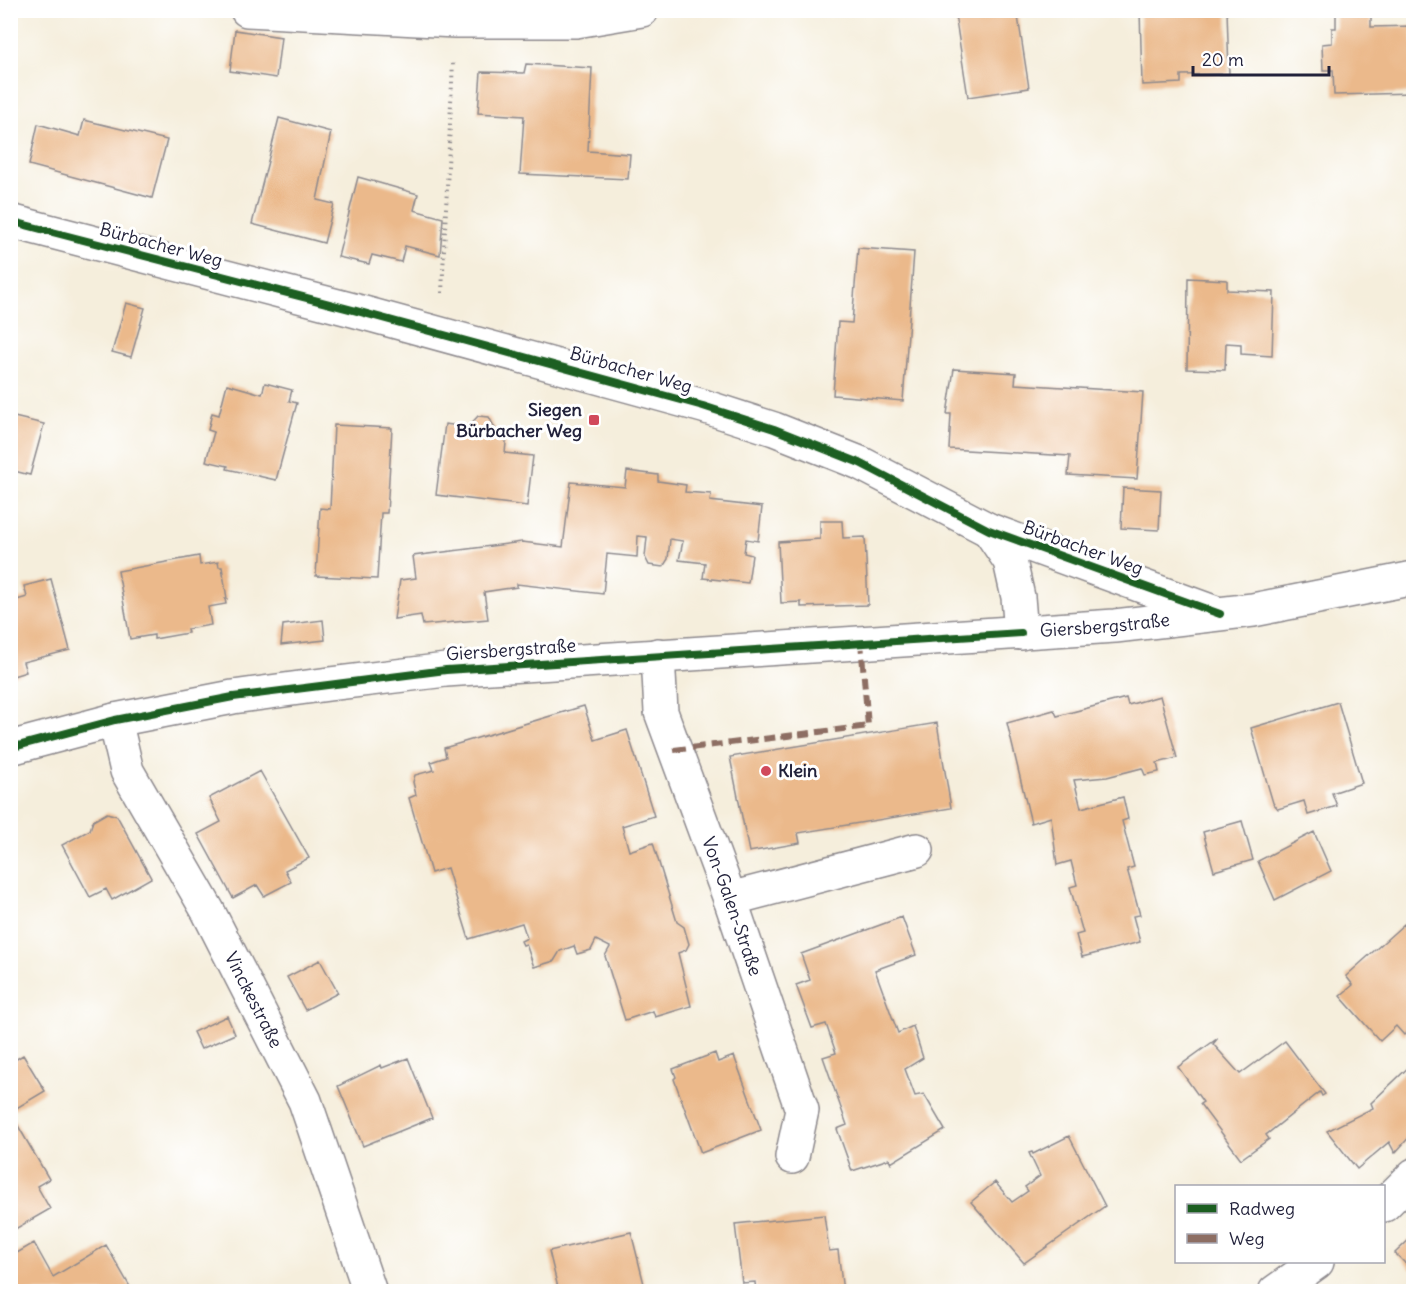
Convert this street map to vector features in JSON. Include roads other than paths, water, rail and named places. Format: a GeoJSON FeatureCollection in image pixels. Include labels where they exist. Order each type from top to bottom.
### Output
{"type":"FeatureCollection","features":[{"type":"Feature","properties":{"kind":"street"},"geometry":{"type":"LineString","coordinates":[[247,10],[455,21],[576,21],[642,10]]}},
{"type":"Feature","properties":{"kind":"street","name":"Bürbacher Weg"},"geometry":{"type":"LineString","coordinates":[[10,221],[438,333],[703,406],[774,429],[860,463],[989,530],[1220,614]]}},
{"type":"Feature","properties":{"kind":"street","name":"Bürbacher Weg"},"geometry":{"type":"LineString","coordinates":[[989,530],[1010,561],[1018,597],[1021,633]]}},
{"type":"Feature","properties":{"kind":"street","name":"Giersbergstraße"},"geometry":{"type":"LineString","coordinates":[[10,748],[115,720],[233,697],[329,684],[446,670],[1021,633],[1220,614],[1413,578]]}},
{"type":"Feature","properties":{"kind":"street","name":"Von-Galen-Straße"},"geometry":{"type":"LineString","coordinates":[[658,655],[660,712],[730,899],[802,1110],[792,1157]]}},
{"type":"Feature","properties":{"kind":"street","name":"Vinckestraße"},"geometry":{"type":"LineString","coordinates":[[115,720],[126,771],[208,911],[305,1101],[370,1292]]}},
{"type":"Feature","properties":{"kind":"street"},"geometry":{"type":"LineString","coordinates":[[730,899],[917,850]]}},
{"type":"Feature","properties":{"kind":"street"},"geometry":{"type":"LineString","coordinates":[[1385,1203],[1413,1174]]}},
{"type":"Feature","properties":{"kind":"street"},"geometry":{"type":"LineString","coordinates":[[1275,1292],[1316,1263]]}},
{"type":"Feature","properties":{"kind":"place","name":"Siegen Bürbacher Weg"},"geometry":{"type":"Point","coordinates":[594,420]}},
{"type":"Feature","properties":{"kind":"place","name":"Klein"},"geometry":{"type":"Point","coordinates":[766,771]}}]}
